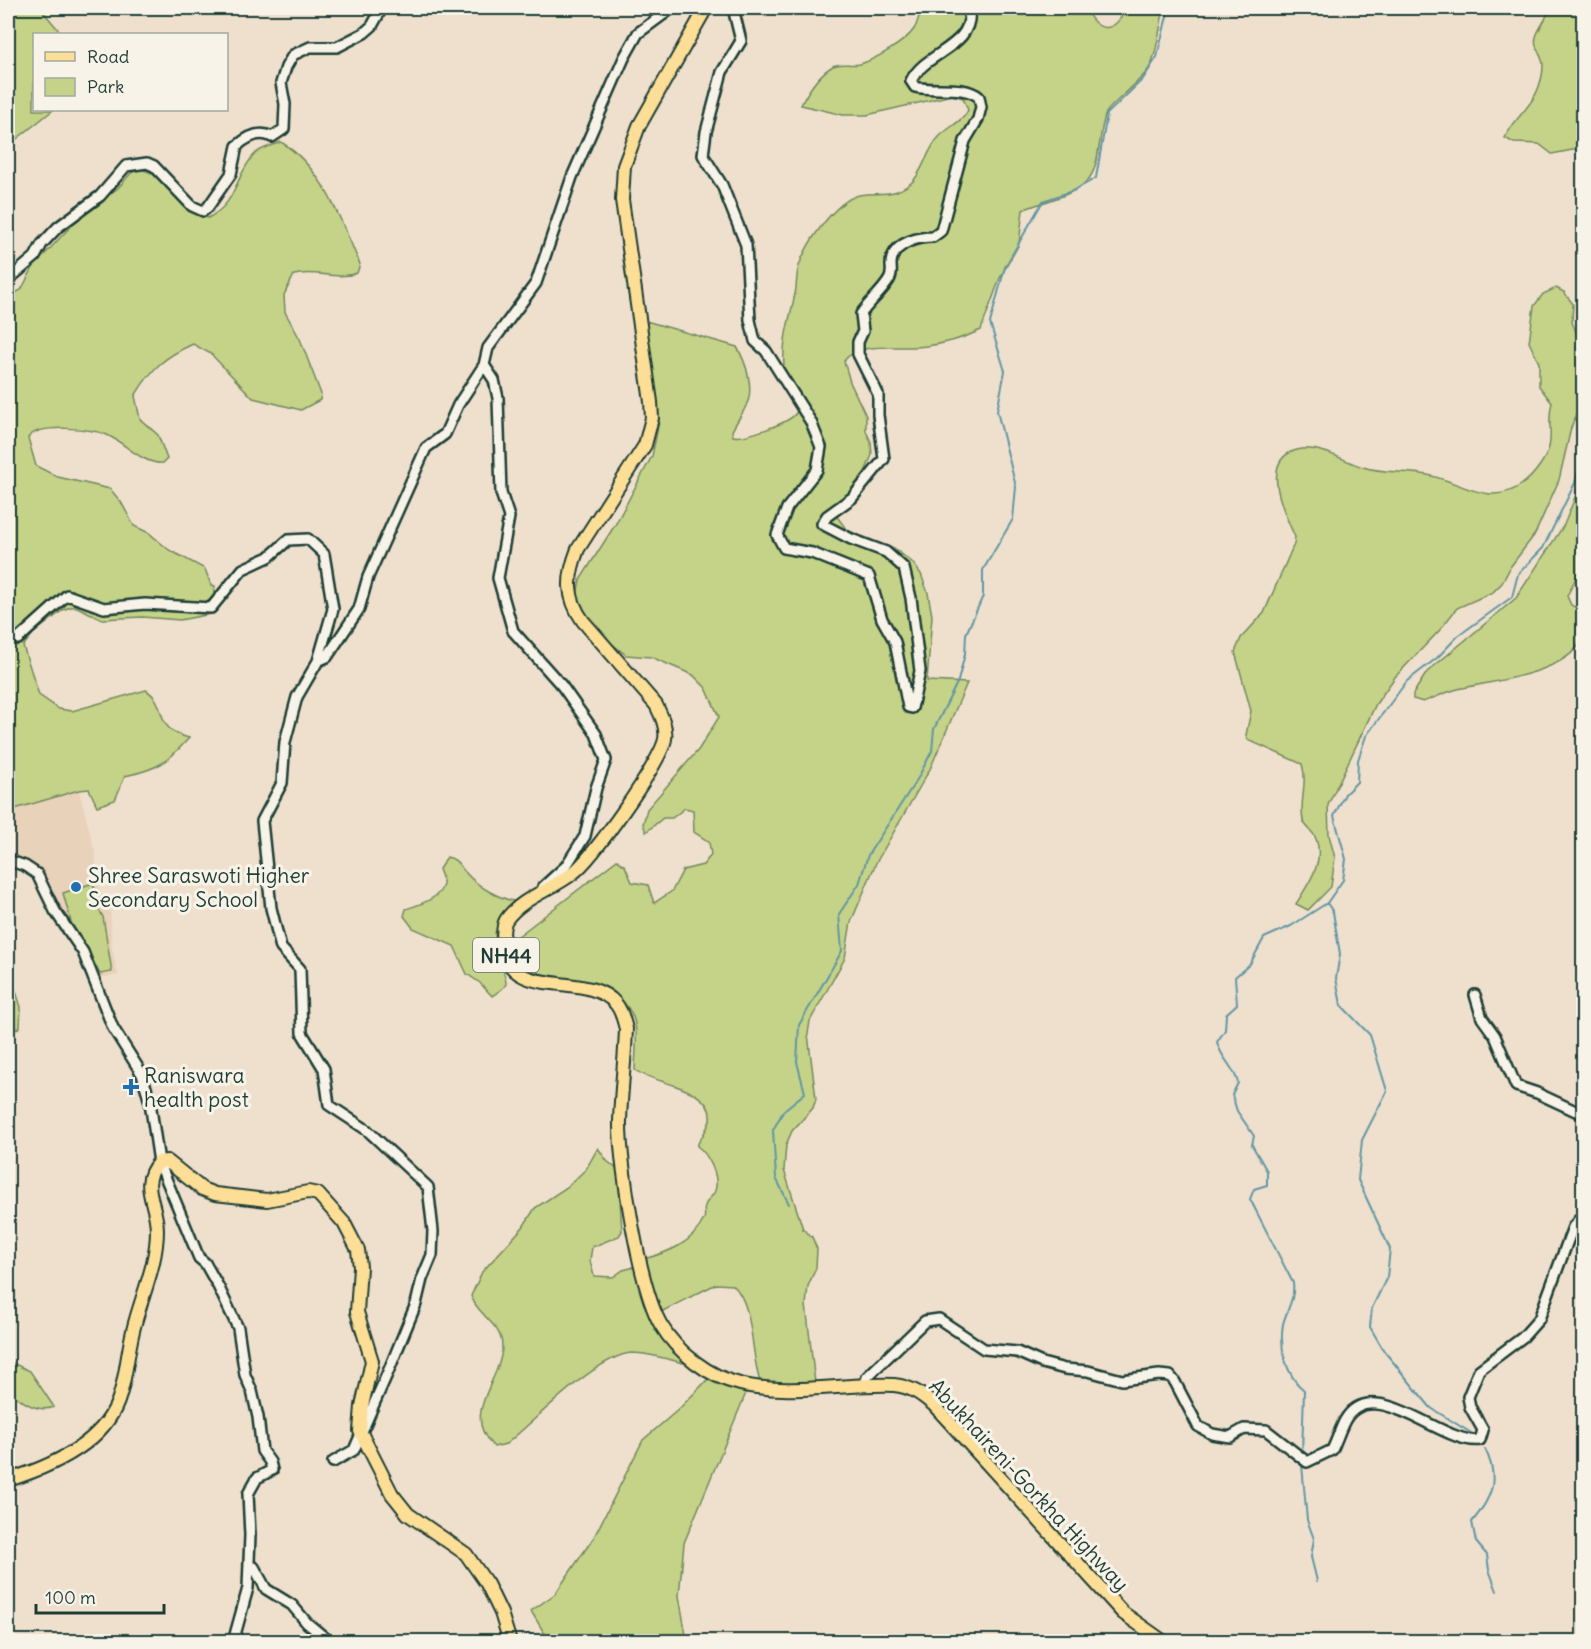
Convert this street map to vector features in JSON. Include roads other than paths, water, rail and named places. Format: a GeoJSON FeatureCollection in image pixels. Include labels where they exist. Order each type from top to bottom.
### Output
{"type":"FeatureCollection","features":[{"type":"Feature","properties":{"kind":"main road","name":"Abukhaireni-Gorkha Highway"},"geometry":{"type":"LineString","coordinates":[[706,8],[634,135],[622,181],[651,402],[649,432],[645,445],[578,549],[571,568],[569,584],[575,610],[656,705],[663,723],[665,738],[657,760],[586,862],[533,897],[507,918],[503,926],[504,948],[512,968],[525,978],[557,982],[607,995],[617,1005],[623,1018],[626,1029],[620,1123],[631,1213],[649,1299],[671,1340],[707,1370],[738,1384],[760,1388],[865,1384],[907,1386],[934,1405],[1123,1613],[1164,1641]]}},
{"type":"Feature","properties":{"kind":"main road"},"geometry":{"type":"LineString","coordinates":[[8,1480],[29,1473],[91,1440],[109,1420],[120,1397],[134,1324],[147,1286],[155,1247],[155,1212],[147,1183],[151,1171],[159,1162],[167,1161],[202,1189],[215,1194],[267,1200],[308,1192],[318,1194],[344,1223],[358,1250],[360,1267],[357,1312],[372,1361],[362,1406],[360,1431],[392,1494],[408,1514],[466,1554],[487,1584],[501,1613],[510,1641]]}},
{"type":"Feature","properties":{"kind":"street"},"geometry":{"type":"LineString","coordinates":[[8,280],[35,257],[42,244],[58,227],[100,196],[126,166],[147,163],[154,166],[192,206],[203,211],[231,174],[237,146],[253,135],[266,134],[272,137],[284,129],[285,104],[281,83],[293,55],[310,47],[337,47],[364,33],[372,26],[382,8]]}},
{"type":"Feature","properties":{"kind":"street"},"geometry":{"type":"LineString","coordinates":[[318,661],[327,657],[358,609],[368,577],[426,448],[445,434],[458,405],[484,365],[488,348],[536,283],[572,177],[624,58],[638,33],[672,8]]}},
{"type":"Feature","properties":{"kind":"street"},"geometry":{"type":"LineString","coordinates":[[733,8],[741,41],[722,72],[706,132],[703,155],[722,185],[746,245],[750,320],[755,341],[766,351],[811,422],[821,447],[817,470],[787,507],[777,535],[784,548],[812,553],[869,576],[882,619],[895,642],[908,707],[912,708],[920,671],[911,598],[904,568],[886,552],[851,539],[822,524],[827,516],[852,498],[884,459],[878,415],[878,394],[858,354],[858,342],[863,331],[861,314],[893,272],[891,260],[894,254],[917,237],[933,237],[941,231],[965,141],[978,119],[981,107],[979,97],[972,91],[932,91],[915,87],[912,81],[925,62],[961,39],[970,16],[969,8]]}},
{"type":"Feature","properties":{"kind":"street"},"geometry":{"type":"LineString","coordinates":[[484,365],[494,380],[498,398],[501,493],[508,517],[498,578],[513,631],[562,686],[596,734],[606,760],[596,788],[585,836],[566,866],[533,897]]}},
{"type":"Feature","properties":{"kind":"street"},"geometry":{"type":"LineString","coordinates":[[8,635],[18,639],[67,595],[104,608],[145,604],[211,608],[243,569],[269,557],[288,540],[308,539],[324,554],[333,609],[318,661],[297,697],[285,742],[282,783],[262,821],[264,866],[281,948],[300,969],[302,1033],[324,1069],[329,1105],[367,1130],[428,1187],[434,1231],[432,1255],[422,1279],[416,1304],[360,1431],[354,1450],[333,1462]]}},
{"type":"Feature","properties":{"kind":"street"},"geometry":{"type":"LineString","coordinates":[[8,860],[25,866],[37,874],[56,911],[83,952],[113,1028],[142,1074],[149,1097],[159,1162],[199,1258],[205,1263],[233,1316],[246,1375],[252,1390],[262,1451],[270,1462],[272,1470],[257,1478],[248,1494],[248,1588],[233,1641]]}},
{"type":"Feature","properties":{"kind":"street"},"geometry":{"type":"LineString","coordinates":[[1475,995],[1482,1017],[1495,1036],[1516,1086],[1584,1115]]}},
{"type":"Feature","properties":{"kind":"street"},"geometry":{"type":"LineString","coordinates":[[865,1384],[867,1377],[925,1321],[939,1319],[984,1349],[1017,1352],[1042,1363],[1065,1369],[1088,1371],[1122,1380],[1159,1375],[1170,1376],[1179,1388],[1198,1426],[1212,1434],[1230,1437],[1244,1429],[1266,1430],[1307,1462],[1332,1450],[1345,1419],[1356,1409],[1376,1404],[1391,1406],[1463,1439],[1480,1440],[1483,1430],[1470,1407],[1468,1397],[1479,1370],[1523,1337],[1539,1319],[1573,1227],[1584,1213]]}},
{"type":"Feature","properties":{"kind":"street"},"geometry":{"type":"LineString","coordinates":[[249,1569],[254,1568],[266,1589],[292,1605],[328,1641]]}},
{"type":"Feature","properties":{"kind":"waterway"},"geometry":{"type":"LineString","coordinates":[[789,1204],[776,1178],[773,1130],[784,1110],[805,1093],[797,1062],[799,1025],[842,951],[839,914],[859,884],[868,855],[918,778],[932,751],[934,729],[958,681],[965,654],[966,634],[983,596],[983,570],[1013,519],[1016,487],[997,411],[1005,371],[990,323],[1005,267],[1043,201],[1075,190],[1096,178],[1107,114],[1143,79],[1157,57],[1169,8]]}},
{"type":"Feature","properties":{"kind":"waterway"},"geometry":{"type":"LineString","coordinates":[[1584,202],[1584,214]]}},
{"type":"Feature","properties":{"kind":"waterway"},"geometry":{"type":"LineString","coordinates":[[1302,1454],[1304,1390],[1288,1369],[1282,1342],[1283,1324],[1292,1299],[1293,1283],[1250,1199],[1254,1189],[1267,1185],[1267,1171],[1252,1145],[1254,1136],[1237,1111],[1232,1095],[1238,1083],[1217,1042],[1225,1030],[1226,1014],[1237,1004],[1235,977],[1250,964],[1264,938],[1291,926],[1327,903],[1343,880],[1346,859],[1334,816],[1345,794],[1357,782],[1358,760],[1366,736],[1407,681],[1437,658],[1458,636],[1512,597],[1518,574],[1543,548],[1575,483],[1584,450]]}},
{"type":"Feature","properties":{"kind":"waterway"},"geometry":{"type":"LineString","coordinates":[[1327,903],[1333,912],[1340,954],[1336,978],[1341,1005],[1370,1035],[1387,1091],[1362,1140],[1358,1180],[1390,1249],[1387,1277],[1372,1308],[1370,1327],[1384,1351],[1431,1408],[1476,1436]]}},
{"type":"Feature","properties":{"kind":"waterway"},"geometry":{"type":"LineString","coordinates":[[1485,1449],[1492,1470],[1492,1488],[1485,1505],[1472,1522],[1476,1542],[1487,1555],[1489,1570],[1497,1591]]}},
{"type":"Feature","properties":{"kind":"waterway"},"geometry":{"type":"LineString","coordinates":[[1302,1465],[1307,1520],[1314,1539],[1311,1557],[1317,1581]]}},
{"type":"Feature","properties":{"kind":"place","name":"Shree Saraswoti Higher Secondary School"},"geometry":{"type":"Point","coordinates":[76,887]}},
{"type":"Feature","properties":{"kind":"place","name":"Raniswara health post"},"geometry":{"type":"Point","coordinates":[131,1087]}}]}
